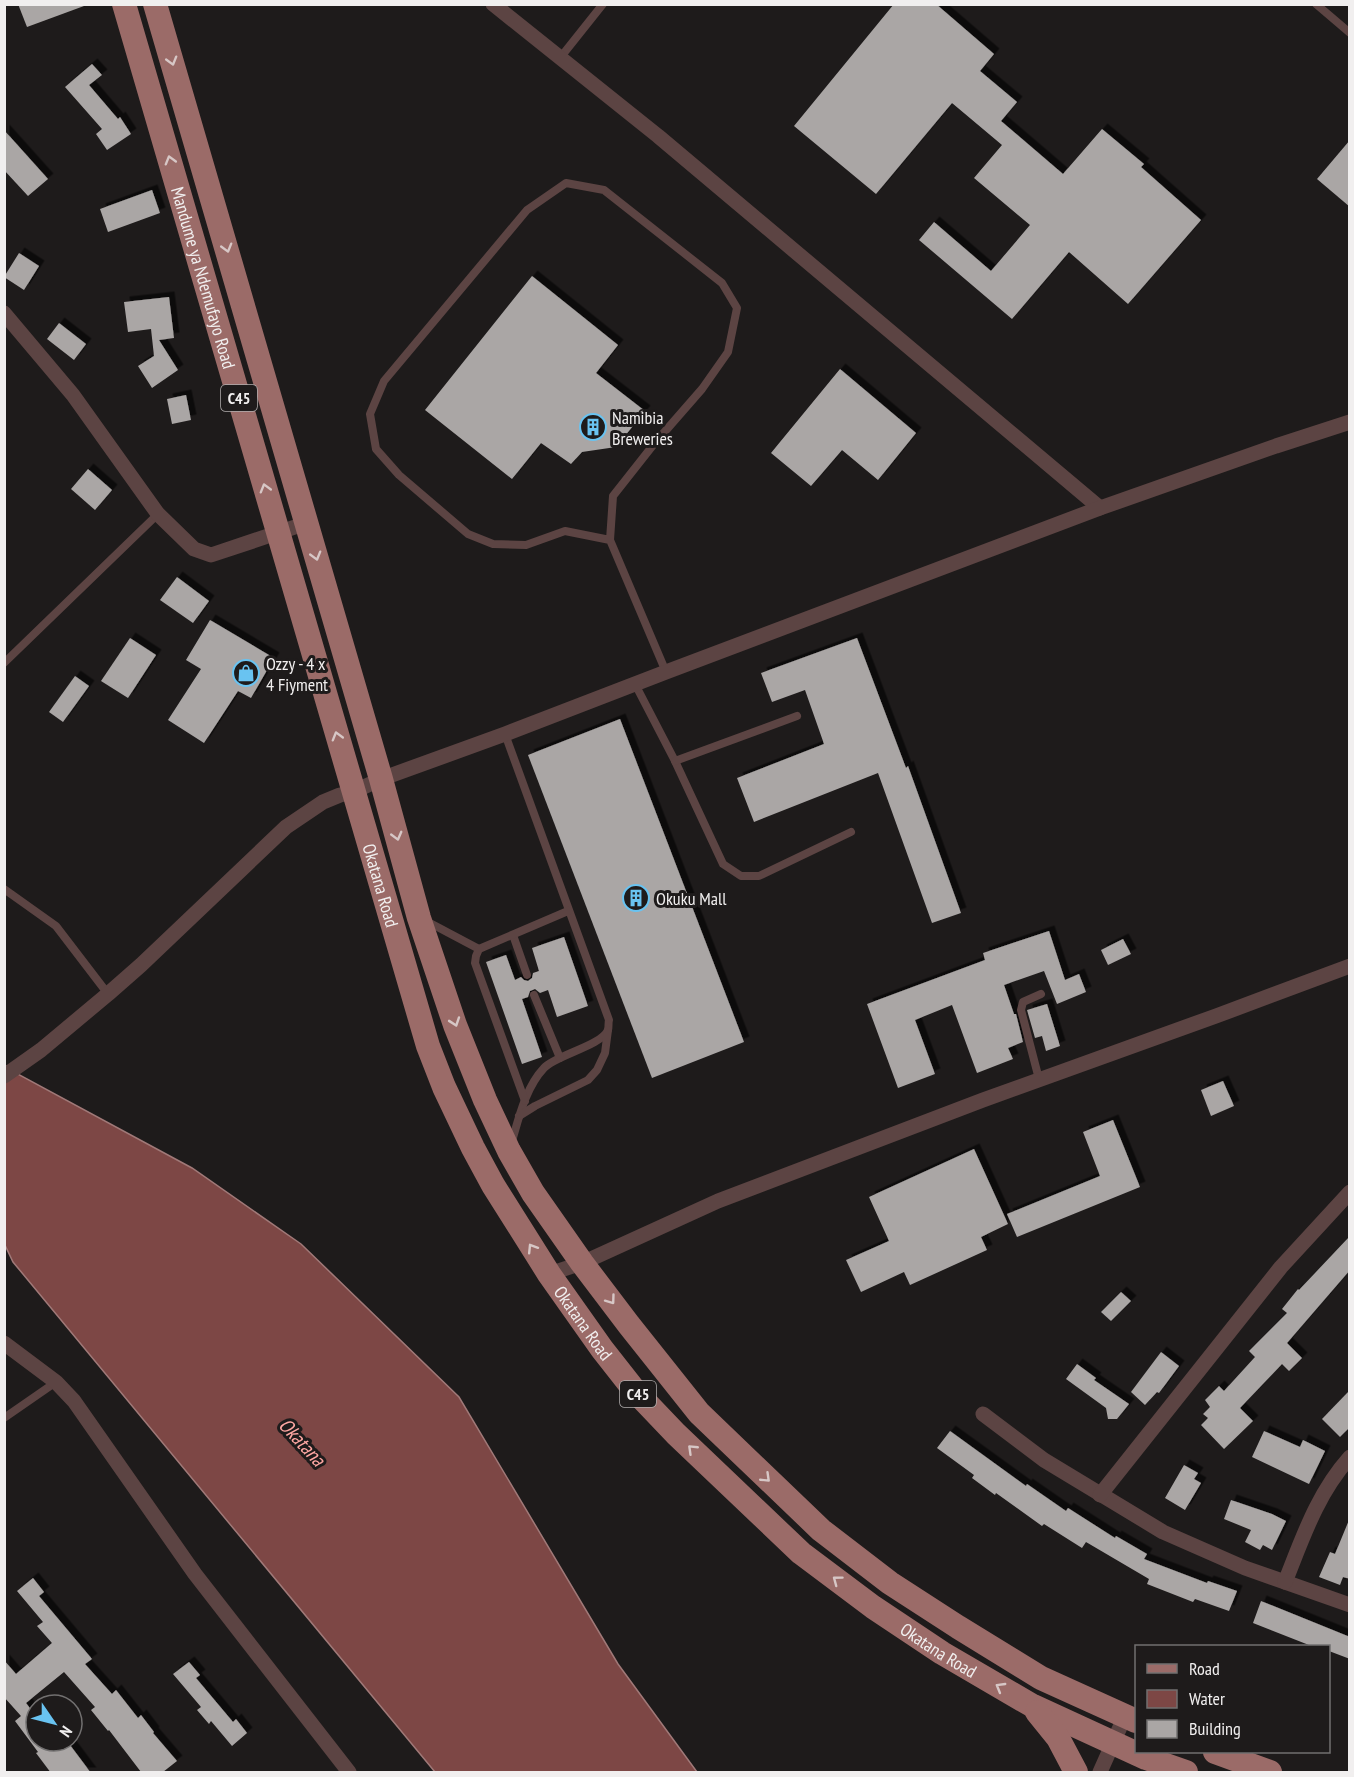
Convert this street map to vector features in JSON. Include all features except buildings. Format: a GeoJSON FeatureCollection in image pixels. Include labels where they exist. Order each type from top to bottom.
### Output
{"type":"FeatureCollection","features":[{"type":"Feature","properties":{"kind":"main road","name":"Mandume ya Ndemufayo Road"},"geometry":{"type":"LineString","coordinates":[[124,4],[353,792]]}},
{"type":"Feature","properties":{"kind":"main road","name":"Mandume ya Ndemufayo Road"},"geometry":{"type":"LineString","coordinates":[[155,4],[381,779]]}},
{"type":"Feature","properties":{"kind":"main road","name":"Okatana Road"},"geometry":{"type":"LineString","coordinates":[[381,779],[419,918],[455,1025],[485,1100],[509,1151],[533,1193],[582,1263],[699,1413],[821,1530],[890,1583],[1041,1678],[1131,1719]]}},
{"type":"Feature","properties":{"kind":"main road","name":"Okatana Road"},"geometry":{"type":"LineString","coordinates":[[353,792],[428,1046],[473,1148],[493,1185],[549,1274],[635,1391],[676,1434],[801,1553],[873,1607],[932,1646],[1033,1706],[1146,1758],[1186,1773]]}},
{"type":"Feature","properties":{"kind":"main road"},"geometry":{"type":"LineString","coordinates":[[1033,1706],[1058,1738],[1076,1773]]}},
{"type":"Feature","properties":{"kind":"main road"},"geometry":{"type":"LineString","coordinates":[[1218,1753],[1270,1773]]}},
{"type":"Feature","properties":{"kind":"street"},"geometry":{"type":"LineString","coordinates":[[493,4],[658,136],[1100,508]]}},
{"type":"Feature","properties":{"kind":"street"},"geometry":{"type":"LineString","coordinates":[[4,313],[73,395],[158,514],[194,549],[211,555],[307,523]]}},
{"type":"Feature","properties":{"kind":"street"},"geometry":{"type":"LineString","coordinates":[[4,1076],[41,1050],[141,966],[286,827],[323,802],[1100,508],[1350,422]]}},
{"type":"Feature","properties":{"kind":"street"},"geometry":{"type":"LineString","coordinates":[[549,1274],[582,1263],[718,1201],[1040,1079],[1350,966]]}},
{"type":"Feature","properties":{"kind":"street"},"geometry":{"type":"LineString","coordinates":[[1100,1495],[1281,1267],[1350,1191]]}},
{"type":"Feature","properties":{"kind":"street"},"geometry":{"type":"LineString","coordinates":[[4,1343],[56,1382],[74,1401],[195,1575],[349,1773]]}},
{"type":"Feature","properties":{"kind":"street"},"geometry":{"type":"LineString","coordinates":[[983,1414],[1044,1460],[1163,1532],[1208,1553],[1350,1605]]}},
{"type":"Feature","properties":{"kind":"street"},"geometry":{"type":"LineString","coordinates":[[1285,1582],[1324,1490],[1350,1457]]}},
{"type":"Feature","properties":{"kind":"street"},"geometry":{"type":"LineString","coordinates":[[1100,1773],[1113,1743],[1131,1719]]}},
{"type":"Feature","properties":{"kind":"lane"},"geometry":{"type":"LineString","coordinates":[[560,58],[603,4]]}},
{"type":"Feature","properties":{"kind":"lane"},"geometry":{"type":"LineString","coordinates":[[1316,4],[1350,33]]}},
{"type":"Feature","properties":{"kind":"lane"},"geometry":{"type":"LineString","coordinates":[[610,540],[565,531],[526,545],[493,544],[468,534],[399,475],[376,449],[370,414],[384,381],[527,210],[566,183],[604,190],[722,282],[737,308],[728,352],[702,389],[613,496],[610,540],[666,672]]}},
{"type":"Feature","properties":{"kind":"lane"},"geometry":{"type":"LineString","coordinates":[[4,663],[158,514]]}},
{"type":"Feature","properties":{"kind":"lane"},"geometry":{"type":"LineString","coordinates":[[635,684],[675,761],[723,864],[741,876],[759,876],[851,832]]}},
{"type":"Feature","properties":{"kind":"lane"},"geometry":{"type":"LineString","coordinates":[[675,761],[797,716]]}},
{"type":"Feature","properties":{"kind":"lane"},"geometry":{"type":"LineString","coordinates":[[505,734],[609,1020],[605,1053],[597,1070],[588,1080],[535,1106],[519,1117]]}},
{"type":"Feature","properties":{"kind":"lane"},"geometry":{"type":"LineString","coordinates":[[4,889],[56,926],[108,994]]}},
{"type":"Feature","properties":{"kind":"lane"},"geometry":{"type":"LineString","coordinates":[[525,1101],[475,963],[476,956],[479,950],[568,912]]}},
{"type":"Feature","properties":{"kind":"lane"},"geometry":{"type":"LineString","coordinates":[[419,918],[479,950]]}},
{"type":"Feature","properties":{"kind":"lane"},"geometry":{"type":"LineString","coordinates":[[513,935],[526,975]]}},
{"type":"Feature","properties":{"kind":"lane"},"geometry":{"type":"LineString","coordinates":[[1040,1079],[1021,1010],[1023,1002],[1041,994]]}},
{"type":"Feature","properties":{"kind":"lane"},"geometry":{"type":"LineString","coordinates":[[534,995],[560,1058]]}},
{"type":"Feature","properties":{"kind":"lane"},"geometry":{"type":"LineString","coordinates":[[509,1151],[525,1101],[545,1066],[600,1038],[608,1030]]}},
{"type":"Feature","properties":{"kind":"lane"},"geometry":{"type":"LineString","coordinates":[[4,1418],[56,1382]]}},
{"type":"Feature","properties":{"kind":"water","name":"Okatana"},"geometry":{"type":"Polygon","coordinates":[[[4,1064],[12,1071],[192,1168],[301,1244],[459,1397],[618,1664],[697,1772],[435,1772],[13,1262],[4,1243],[4,1064]]]}},
{"type":"Feature","properties":{"kind":"place","name":"Namibia Breweries"},"geometry":{"type":"Point","coordinates":[593,427]}},
{"type":"Feature","properties":{"kind":"place","name":"Ozzy - 4 x 4 Fiyment"},"geometry":{"type":"Point","coordinates":[246,673]}},
{"type":"Feature","properties":{"kind":"place","name":"Okuku Mall"},"geometry":{"type":"Point","coordinates":[636,898]}}]}
